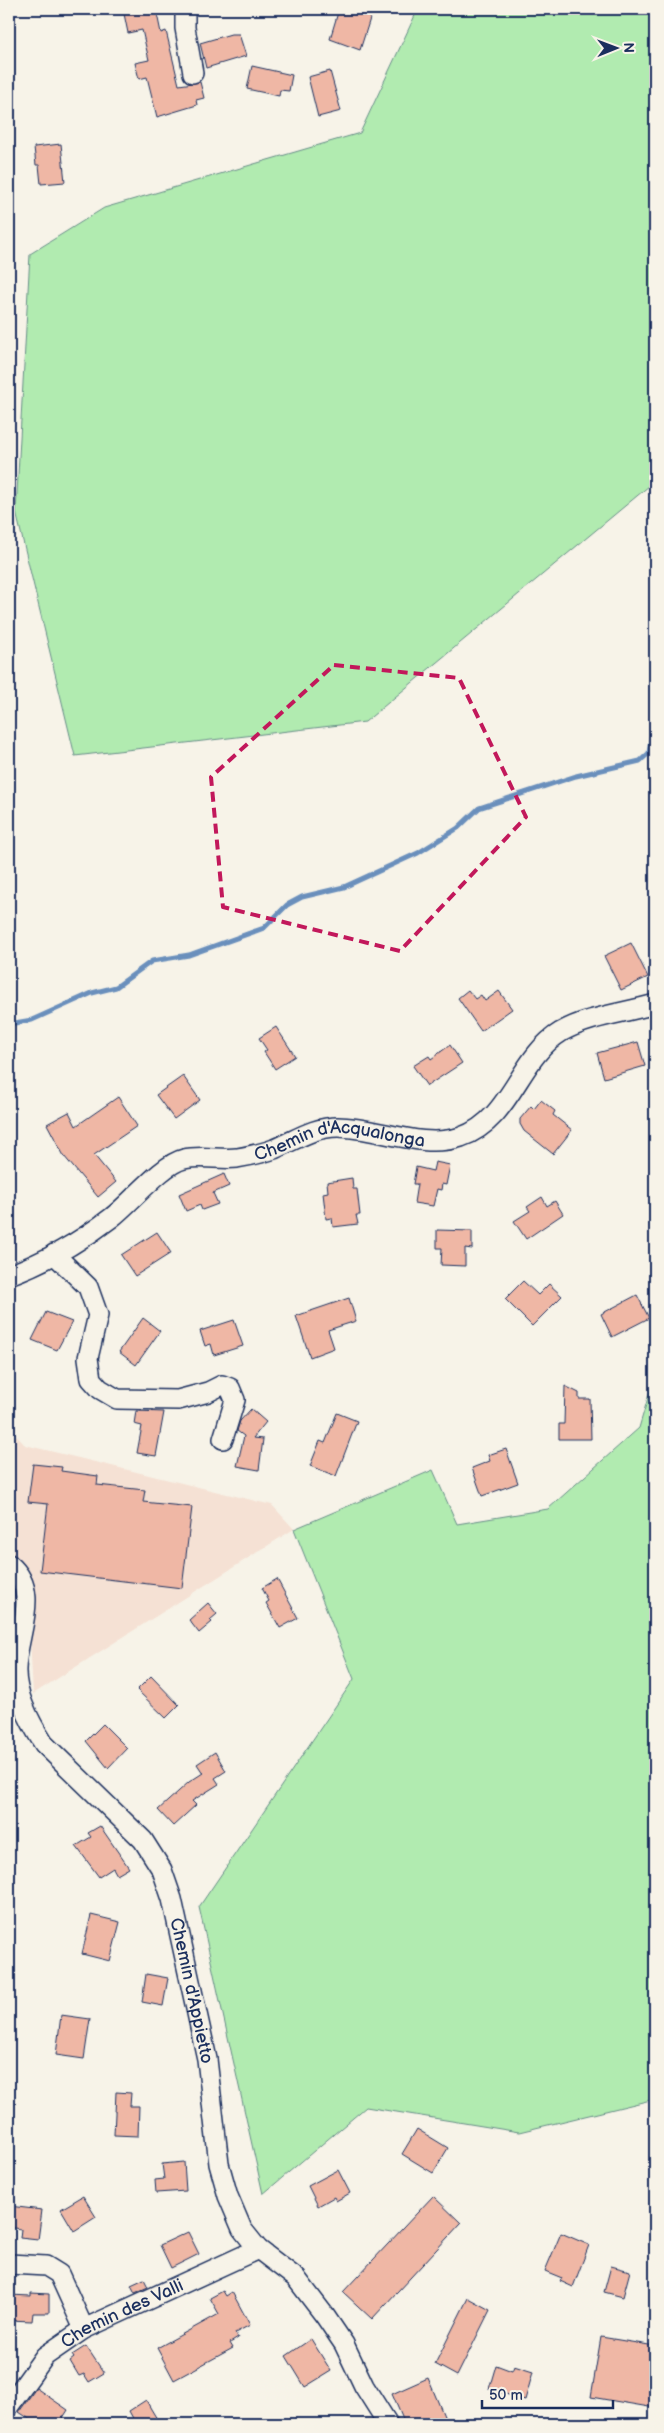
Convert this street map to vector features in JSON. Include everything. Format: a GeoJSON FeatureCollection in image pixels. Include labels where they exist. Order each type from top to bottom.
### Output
{"type":"FeatureCollection","features":[{"type":"Feature","properties":{"kind":"street"},"geometry":{"type":"LineString","coordinates":[[185,9],[185,28],[193,73]]}},
{"type":"Feature","properties":{"kind":"street","name":"Chemin d'Acqualonga"},"geometry":{"type":"LineString","coordinates":[[9,1275],[54,1254],[111,1218],[169,1168],[184,1159],[237,1158],[273,1149],[314,1130],[338,1127],[433,1141],[460,1137],[486,1124],[506,1103],[540,1050],[560,1032],[581,1023],[655,1004]]}},
{"type":"Feature","properties":{"kind":"street"},"geometry":{"type":"LineString","coordinates":[[54,1254],[88,1287],[98,1315],[88,1358],[91,1380],[100,1389],[117,1399],[178,1400],[208,1392],[222,1385],[230,1388],[235,1400],[222,1439]]}},
{"type":"Feature","properties":{"kind":"street","name":"Chemin d'Appietto"},"geometry":{"type":"LineString","coordinates":[[9,1564],[25,1582],[27,1599],[16,1670],[24,1703],[37,1733],[44,1744],[143,1840],[162,1870],[172,1899],[207,2059],[218,2164],[228,2196],[242,2229],[258,2249],[296,2278],[325,2316],[344,2344],[364,2386],[388,2424]]}},
{"type":"Feature","properties":{"kind":"street","name":"Chemin des Valli"},"geometry":{"type":"LineString","coordinates":[[9,2406],[45,2356],[84,2329],[258,2249]]}},
{"type":"Feature","properties":{"kind":"street"},"geometry":{"type":"LineString","coordinates":[[9,2264],[46,2266],[59,2274],[84,2329]]}},
{"type":"Feature","properties":{"kind":"highlighted area"},"geometry":{"type":"Polygon","coordinates":[[[334,665],[459,678],[526,817],[400,951],[223,907],[211,777],[334,665]]]}},
{"type":"Feature","properties":{"kind":"shaded area"},"geometry":{"type":"Polygon","coordinates":[[[9,1428],[25,1445],[272,1505],[294,1529],[33,1694],[30,1638],[9,1636],[9,1428]]]}},
{"type":"Feature","properties":{"kind":"green space"},"geometry":{"type":"Polygon","coordinates":[[[418,9],[655,9],[655,481],[365,722],[75,756],[16,512],[30,254],[104,208],[360,133],[418,9]]]}},
{"type":"Feature","properties":{"kind":"green space"},"geometry":{"type":"Polygon","coordinates":[[[655,1374],[655,2099],[519,2132],[366,2107],[263,2194],[199,1907],[354,1679],[294,1529],[433,1470],[457,1524],[548,1509],[639,1428],[655,1374]]]}},
{"type":"Feature","properties":{"kind":"building"},"geometry":{"type":"Polygon","coordinates":[[[123,9],[156,9],[161,33],[166,31],[179,85],[200,82],[204,98],[196,100],[197,105],[157,117],[147,77],[139,79],[135,63],[149,60],[142,30],[128,33],[123,9]]]}},
{"type":"Feature","properties":{"kind":"building"},"geometry":{"type":"Polygon","coordinates":[[[339,9],[373,9],[360,50],[330,39],[339,9]]]}},
{"type":"Feature","properties":{"kind":"building"},"geometry":{"type":"Polygon","coordinates":[[[231,34],[239,34],[246,56],[206,68],[200,43],[231,34]]]}},
{"type":"Feature","properties":{"kind":"building"},"geometry":{"type":"Polygon","coordinates":[[[252,66],[292,75],[289,91],[280,90],[279,96],[247,89],[252,66]]]}},
{"type":"Feature","properties":{"kind":"building"},"geometry":{"type":"Polygon","coordinates":[[[330,71],[341,111],[318,117],[308,77],[330,71]]]}},
{"type":"Feature","properties":{"kind":"building"},"geometry":{"type":"Polygon","coordinates":[[[61,144],[65,182],[41,184],[39,165],[36,165],[34,147],[61,144]]]}},
{"type":"Feature","properties":{"kind":"building"},"geometry":{"type":"Polygon","coordinates":[[[631,943],[648,977],[621,990],[604,956],[631,943]]]}},
{"type":"Feature","properties":{"kind":"building"},"geometry":{"type":"Polygon","coordinates":[[[468,990],[475,999],[481,995],[485,1001],[499,991],[512,1009],[481,1031],[458,998],[468,990]]]}},
{"type":"Feature","properties":{"kind":"building"},"geometry":{"type":"Polygon","coordinates":[[[276,1027],[295,1056],[275,1069],[264,1052],[267,1050],[259,1038],[276,1027]]]}},
{"type":"Feature","properties":{"kind":"building"},"geometry":{"type":"Polygon","coordinates":[[[638,1042],[645,1066],[604,1078],[597,1053],[638,1042]]]}},
{"type":"Feature","properties":{"kind":"building"},"geometry":{"type":"Polygon","coordinates":[[[450,1045],[462,1063],[427,1086],[413,1066],[429,1056],[431,1059],[450,1045]]]}},
{"type":"Feature","properties":{"kind":"building"},"geometry":{"type":"Polygon","coordinates":[[[183,1076],[200,1100],[174,1119],[156,1095],[183,1076]]]}},
{"type":"Feature","properties":{"kind":"building"},"geometry":{"type":"Polygon","coordinates":[[[118,1097],[137,1126],[94,1155],[116,1182],[98,1197],[64,1156],[47,1124],[69,1112],[76,1126],[118,1097]]]}},
{"type":"Feature","properties":{"kind":"building"},"geometry":{"type":"Polygon","coordinates":[[[541,1100],[555,1111],[553,1115],[572,1130],[553,1154],[524,1131],[520,1124],[520,1119],[531,1106],[534,1109],[541,1100]]]}},
{"type":"Feature","properties":{"kind":"building"},"geometry":{"type":"Polygon","coordinates":[[[435,1162],[450,1165],[446,1185],[442,1184],[441,1190],[437,1189],[433,1206],[414,1203],[417,1184],[413,1184],[416,1167],[433,1171],[435,1162]]]}},
{"type":"Feature","properties":{"kind":"building"},"geometry":{"type":"Polygon","coordinates":[[[224,1174],[229,1186],[213,1193],[218,1204],[202,1210],[200,1205],[186,1211],[179,1194],[224,1174]]]}},
{"type":"Feature","properties":{"kind":"building"},"geometry":{"type":"Polygon","coordinates":[[[352,1178],[353,1189],[357,1189],[360,1215],[356,1215],[358,1224],[333,1227],[332,1218],[326,1219],[323,1193],[328,1192],[327,1182],[352,1178]]]}},
{"type":"Feature","properties":{"kind":"building"},"geometry":{"type":"Polygon","coordinates":[[[542,1197],[547,1206],[555,1201],[563,1214],[526,1239],[514,1221],[530,1211],[527,1207],[542,1197]]]}},
{"type":"Feature","properties":{"kind":"building"},"geometry":{"type":"Polygon","coordinates":[[[437,1230],[472,1231],[472,1249],[465,1248],[465,1266],[441,1265],[442,1248],[437,1248],[437,1230]]]}},
{"type":"Feature","properties":{"kind":"building"},"geometry":{"type":"Polygon","coordinates":[[[157,1232],[171,1253],[135,1276],[121,1255],[157,1232]]]}},
{"type":"Feature","properties":{"kind":"building"},"geometry":{"type":"Polygon","coordinates":[[[523,1281],[538,1295],[549,1284],[562,1296],[532,1326],[505,1299],[523,1281]]]}},
{"type":"Feature","properties":{"kind":"building"},"geometry":{"type":"Polygon","coordinates":[[[637,1295],[649,1318],[612,1337],[601,1314],[637,1295]]]}},
{"type":"Feature","properties":{"kind":"building"},"geometry":{"type":"Polygon","coordinates":[[[349,1298],[356,1321],[328,1330],[334,1348],[310,1357],[296,1316],[349,1298]]]}},
{"type":"Feature","properties":{"kind":"building"},"geometry":{"type":"Polygon","coordinates":[[[46,1312],[72,1322],[57,1350],[32,1340],[46,1312]]]}},
{"type":"Feature","properties":{"kind":"building"},"geometry":{"type":"Polygon","coordinates":[[[143,1318],[160,1331],[136,1365],[119,1352],[143,1318]]]}},
{"type":"Feature","properties":{"kind":"building"},"geometry":{"type":"Polygon","coordinates":[[[234,1320],[243,1346],[214,1355],[211,1344],[205,1346],[200,1331],[234,1320]]]}},
{"type":"Feature","properties":{"kind":"building"},"geometry":{"type":"Polygon","coordinates":[[[565,1386],[579,1393],[579,1399],[590,1399],[591,1439],[559,1439],[559,1424],[564,1424],[565,1386]]]}},
{"type":"Feature","properties":{"kind":"building"},"geometry":{"type":"Polygon","coordinates":[[[251,1409],[266,1422],[253,1438],[263,1439],[259,1470],[237,1466],[244,1436],[237,1431],[240,1421],[251,1409]]]}},
{"type":"Feature","properties":{"kind":"building"},"geometry":{"type":"Polygon","coordinates":[[[136,1411],[164,1412],[156,1456],[137,1453],[142,1426],[134,1424],[136,1411]]]}},
{"type":"Feature","properties":{"kind":"building"},"geometry":{"type":"Polygon","coordinates":[[[337,1413],[357,1421],[336,1476],[310,1466],[320,1441],[325,1443],[337,1413]]]}},
{"type":"Feature","properties":{"kind":"building"},"geometry":{"type":"Polygon","coordinates":[[[506,1449],[518,1483],[482,1496],[472,1468],[490,1461],[488,1455],[506,1449]]]}},
{"type":"Feature","properties":{"kind":"building"},"geometry":{"type":"Polygon","coordinates":[[[33,1464],[62,1467],[61,1471],[98,1476],[97,1485],[145,1490],[143,1502],[192,1507],[182,1588],[40,1571],[48,1504],[28,1502],[33,1464]]]}},
{"type":"Feature","properties":{"kind":"building"},"geometry":{"type":"Polygon","coordinates":[[[277,1579],[298,1618],[280,1628],[266,1603],[269,1601],[262,1588],[277,1579]]]}},
{"type":"Feature","properties":{"kind":"building"},"geometry":{"type":"Polygon","coordinates":[[[208,1603],[217,1614],[210,1620],[212,1622],[199,1633],[189,1620],[208,1603]]]}},
{"type":"Feature","properties":{"kind":"building"},"geometry":{"type":"Polygon","coordinates":[[[151,1676],[179,1705],[166,1718],[137,1690],[151,1676]]]}},
{"type":"Feature","properties":{"kind":"building"},"geometry":{"type":"Polygon","coordinates":[[[103,1724],[127,1748],[108,1768],[86,1741],[103,1724]]]}},
{"type":"Feature","properties":{"kind":"building"},"geometry":{"type":"Polygon","coordinates":[[[215,1752],[226,1771],[215,1778],[219,1784],[192,1801],[196,1805],[173,1826],[158,1810],[189,1782],[203,1773],[197,1764],[215,1752]]]}},
{"type":"Feature","properties":{"kind":"building"},"geometry":{"type":"Polygon","coordinates":[[[100,1826],[129,1868],[117,1875],[113,1868],[99,1877],[76,1846],[91,1837],[88,1833],[100,1826]]]}},
{"type":"Feature","properties":{"kind":"building"},"geometry":{"type":"Polygon","coordinates":[[[91,1915],[120,1922],[110,1961],[82,1954],[91,1915]]]}},
{"type":"Feature","properties":{"kind":"building"},"geometry":{"type":"Polygon","coordinates":[[[146,1974],[168,1978],[163,2006],[142,2002],[146,1974]]]}},
{"type":"Feature","properties":{"kind":"building"},"geometry":{"type":"Polygon","coordinates":[[[61,2015],[90,2019],[84,2059],[56,2055],[61,2015]]]}},
{"type":"Feature","properties":{"kind":"building"},"geometry":{"type":"Polygon","coordinates":[[[116,2092],[131,2093],[130,2106],[139,2106],[138,2136],[114,2135],[116,2092]]]}},
{"type":"Feature","properties":{"kind":"building"},"geometry":{"type":"Polygon","coordinates":[[[417,2129],[448,2148],[433,2173],[402,2154],[417,2129]]]}},
{"type":"Feature","properties":{"kind":"building"},"geometry":{"type":"Polygon","coordinates":[[[184,2162],[186,2191],[156,2193],[155,2180],[164,2179],[162,2164],[184,2162]]]}},
{"type":"Feature","properties":{"kind":"building"},"geometry":{"type":"Polygon","coordinates":[[[338,2170],[350,2193],[336,2201],[334,2197],[318,2206],[308,2186],[338,2170]]]}},
{"type":"Feature","properties":{"kind":"building"},"geometry":{"type":"Polygon","coordinates":[[[83,2196],[96,2217],[74,2231],[61,2209],[83,2196]]]}},
{"type":"Feature","properties":{"kind":"building"},"geometry":{"type":"Polygon","coordinates":[[[433,2196],[461,2223],[372,2319],[343,2292],[433,2196]]]}},
{"type":"Feature","properties":{"kind":"building"},"geometry":{"type":"Polygon","coordinates":[[[9,2206],[42,2210],[38,2240],[20,2238],[21,2229],[9,2227],[9,2206]]]}},
{"type":"Feature","properties":{"kind":"building"},"geometry":{"type":"Polygon","coordinates":[[[188,2232],[199,2254],[171,2268],[160,2245],[188,2232]]]}},
{"type":"Feature","properties":{"kind":"building"},"geometry":{"type":"Polygon","coordinates":[[[561,2233],[589,2245],[573,2287],[560,2281],[562,2278],[545,2271],[561,2233]]]}},
{"type":"Feature","properties":{"kind":"building"},"geometry":{"type":"Polygon","coordinates":[[[611,2266],[630,2271],[623,2297],[604,2292],[611,2266]]]}},
{"type":"Feature","properties":{"kind":"building"},"geometry":{"type":"Polygon","coordinates":[[[144,2279],[148,2287],[135,2293],[131,2285],[144,2279]]]}},
{"type":"Feature","properties":{"kind":"building"},"geometry":{"type":"Polygon","coordinates":[[[223,2291],[226,2296],[232,2292],[250,2325],[235,2333],[238,2338],[230,2343],[233,2348],[174,2380],[157,2348],[219,2314],[210,2298],[223,2291]]]}},
{"type":"Feature","properties":{"kind":"building"},"geometry":{"type":"Polygon","coordinates":[[[31,2293],[49,2294],[49,2313],[33,2313],[32,2321],[9,2320],[9,2295],[31,2296],[31,2293]]]}},
{"type":"Feature","properties":{"kind":"building"},"geometry":{"type":"Polygon","coordinates":[[[468,2298],[490,2310],[457,2376],[435,2364],[468,2298]]]}},
{"type":"Feature","properties":{"kind":"building"},"geometry":{"type":"Polygon","coordinates":[[[601,2337],[655,2346],[655,2408],[591,2397],[601,2337]]]}},
{"type":"Feature","properties":{"kind":"building"},"geometry":{"type":"Polygon","coordinates":[[[311,2339],[331,2371],[305,2387],[286,2356],[311,2339]]]}},
{"type":"Feature","properties":{"kind":"building"},"geometry":{"type":"Polygon","coordinates":[[[86,2346],[104,2373],[89,2382],[84,2374],[79,2376],[70,2361],[74,2358],[72,2355],[86,2346]]]}},
{"type":"Feature","properties":{"kind":"building"},"geometry":{"type":"Polygon","coordinates":[[[496,2365],[512,2371],[514,2366],[533,2372],[525,2400],[489,2389],[496,2365]]]}},
{"type":"Feature","properties":{"kind":"building"},"geometry":{"type":"Polygon","coordinates":[[[428,2378],[446,2421],[438,2424],[405,2424],[392,2394],[428,2378]]]}},
{"type":"Feature","properties":{"kind":"building"},"geometry":{"type":"Polygon","coordinates":[[[36,2388],[68,2410],[59,2424],[37,2424],[19,2412],[36,2388]]]}},
{"type":"Feature","properties":{"kind":"building"},"geometry":{"type":"Polygon","coordinates":[[[146,2400],[160,2424],[136,2424],[129,2411],[146,2400]]]}},
{"type":"Feature","properties":{"kind":"waterway"},"geometry":{"type":"LineString","coordinates":[[9,1024],[32,1020],[92,993],[116,987],[152,961],[189,955],[264,928],[287,905],[302,897],[344,887],[418,853],[458,828],[479,808],[576,776],[640,761],[649,753],[655,711]]}}]}
